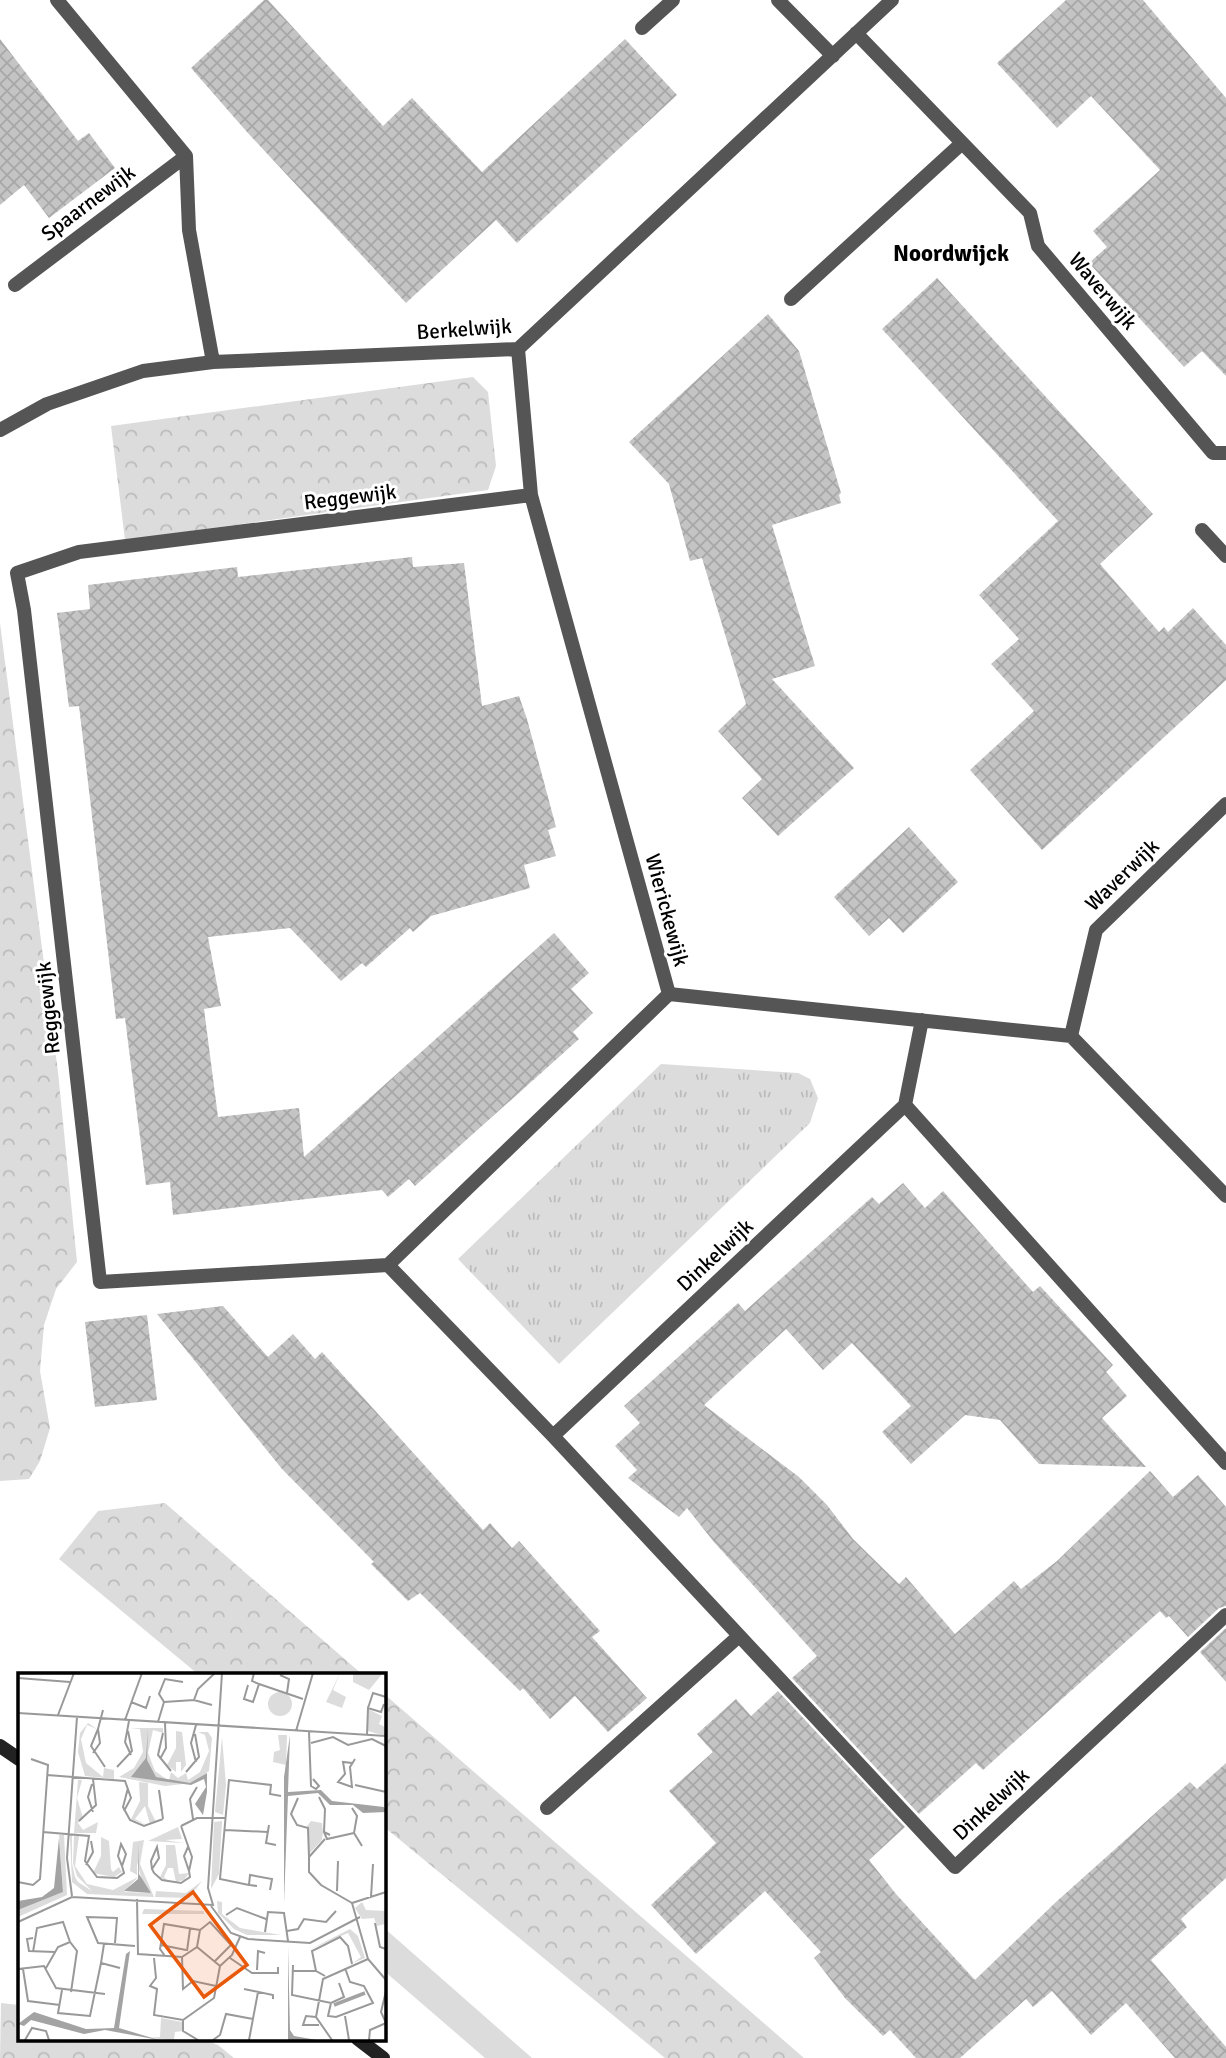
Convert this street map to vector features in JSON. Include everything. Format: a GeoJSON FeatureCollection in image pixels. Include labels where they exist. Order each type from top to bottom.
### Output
{"type":"FeatureCollection","features":[{"type":"Feature","properties":{"kind":"main road"},"geometry":{"type":"LineString","coordinates":[[0,1746],[18,1758]]}},
{"type":"Feature","properties":{"kind":"main road"},"geometry":{"type":"LineString","coordinates":[[359,2040],[383,2058]]}},
{"type":"Feature","properties":{"kind":"street"},"geometry":{"type":"LineString","coordinates":[[57,0],[186,156],[189,230],[213,362]]}},
{"type":"Feature","properties":{"kind":"street"},"geometry":{"type":"LineString","coordinates":[[642,28],[673,0]]}},
{"type":"Feature","properties":{"kind":"street"},"geometry":{"type":"LineString","coordinates":[[778,0],[832,56]]}},
{"type":"Feature","properties":{"kind":"street","name":"Berkelwijk"},"geometry":{"type":"LineString","coordinates":[[0,430],[47,404],[143,371],[213,362],[518,349],[892,0]]}},
{"type":"Feature","properties":{"kind":"street","name":"Waverwijk"},"geometry":{"type":"LineString","coordinates":[[856,33],[1030,214],[1038,246],[1213,453],[1226,453]]}},
{"type":"Feature","properties":{"kind":"street"},"geometry":{"type":"LineString","coordinates":[[791,299],[961,144]]}},
{"type":"Feature","properties":{"kind":"street","name":"Spaarnewijk"},"geometry":{"type":"LineString","coordinates":[[15,285],[186,156]]}},
{"type":"Feature","properties":{"kind":"street","name":"Wierickewijk"},"geometry":{"type":"LineString","coordinates":[[518,349],[531,495],[669,994],[1071,1036]]}},
{"type":"Feature","properties":{"kind":"street","name":"Reggewijk"},"geometry":{"type":"LineString","coordinates":[[388,1265],[100,1282],[24,610],[17,573],[79,552],[531,495]]}},
{"type":"Feature","properties":{"kind":"street"},"geometry":{"type":"LineString","coordinates":[[1202,530],[1226,556]]}},
{"type":"Feature","properties":{"kind":"street","name":"Waverwijk"},"geometry":{"type":"LineString","coordinates":[[1071,1036],[1096,930],[1226,804]]}},
{"type":"Feature","properties":{"kind":"street"},"geometry":{"type":"LineString","coordinates":[[388,1265],[669,994]]}},
{"type":"Feature","properties":{"kind":"street"},"geometry":{"type":"LineString","coordinates":[[922,1020],[905,1105],[1226,1462]]}},
{"type":"Feature","properties":{"kind":"street"},"geometry":{"type":"LineString","coordinates":[[1071,1036],[1226,1196]]}},
{"type":"Feature","properties":{"kind":"street","name":"Dinkelwijk"},"geometry":{"type":"LineString","coordinates":[[553,1436],[905,1105]]}},
{"type":"Feature","properties":{"kind":"street","name":"Dinkelwijk"},"geometry":{"type":"LineString","coordinates":[[388,1265],[553,1436],[955,1867],[1226,1615]]}},
{"type":"Feature","properties":{"kind":"street"},"geometry":{"type":"LineString","coordinates":[[547,1808],[739,1636]]}},
{"type":"Feature","properties":{"kind":"green space"},"geometry":{"type":"Polygon","coordinates":[[[473,377],[488,392],[496,466],[488,490],[125,540],[111,426],[473,377]]]}},
{"type":"Feature","properties":{"kind":"green space"},"geometry":{"type":"Polygon","coordinates":[[[0,623],[58,1072],[77,1262],[56,1289],[44,1325],[40,1371],[50,1428],[40,1461],[29,1479],[0,1481],[0,623]]]}},
{"type":"Feature","properties":{"kind":"green space"},"geometry":{"type":"Polygon","coordinates":[[[661,1064],[798,1073],[810,1079],[818,1098],[810,1123],[559,1364],[458,1259],[661,1064]]]}},
{"type":"Feature","properties":{"kind":"green space"},"geometry":{"type":"Polygon","coordinates":[[[165,1503],[361,1673],[197,1673],[59,1559],[98,1511],[165,1503]]]}},
{"type":"Feature","properties":{"kind":"green space"},"geometry":{"type":"Polygon","coordinates":[[[385,1695],[804,2058],[665,2058],[385,1828],[385,1695]]]}},
{"type":"Feature","properties":{"kind":"green space"},"geometry":{"type":"Polygon","coordinates":[[[385,1929],[532,2058],[485,2058],[385,1972],[385,1929]]]}},
{"type":"Feature","properties":{"kind":"green space"},"geometry":{"type":"Polygon","coordinates":[[[1,2003],[18,2005],[18,2040],[206,2040],[218,2045],[234,2058],[0,2058],[1,2003]]]}},
{"type":"Feature","properties":{"kind":"building"},"geometry":{"type":"Polygon","coordinates":[[[264,0],[268,0],[383,126],[412,98],[482,172],[625,39],[677,95],[517,243],[496,220],[406,303],[191,68],[264,0]]]}},
{"type":"Feature","properties":{"kind":"building"},"geometry":{"type":"Polygon","coordinates":[[[1066,0],[1143,0],[1226,98],[1226,376],[1202,351],[1184,367],[1089,263],[1107,247],[1093,231],[1160,170],[1091,96],[1057,128],[997,63],[1066,0]]]}},
{"type":"Feature","properties":{"kind":"building"},"geometry":{"type":"Polygon","coordinates":[[[0,39],[78,141],[89,133],[115,168],[49,218],[24,185],[0,205],[0,39]]]}},
{"type":"Feature","properties":{"kind":"building"},"geometry":{"type":"Polygon","coordinates":[[[937,278],[1153,514],[1100,564],[1159,632],[1164,627],[1168,632],[1193,608],[1226,645],[1226,680],[1042,850],[970,770],[1034,711],[991,664],[1019,639],[979,595],[1058,521],[882,329],[937,278]]]}},
{"type":"Feature","properties":{"kind":"building"},"geometry":{"type":"Polygon","coordinates":[[[768,314],[799,351],[841,493],[841,503],[772,525],[815,666],[772,679],[854,768],[778,836],[742,798],[762,779],[718,731],[746,704],[702,558],[690,561],[669,484],[629,442],[768,314]]]}},
{"type":"Feature","properties":{"kind":"building"},"geometry":{"type":"Polygon","coordinates":[[[412,557],[413,567],[464,563],[482,706],[519,696],[556,827],[548,830],[556,856],[524,865],[530,888],[431,916],[413,932],[410,928],[366,967],[362,963],[341,981],[290,928],[208,937],[221,1006],[204,1009],[218,1117],[299,1108],[304,1157],[554,933],[589,973],[571,989],[593,1013],[573,1032],[579,1039],[415,1186],[409,1179],[388,1197],[382,1190],[173,1215],[170,1182],[146,1185],[125,1018],[116,1019],[79,706],[69,707],[57,613],[90,609],[88,585],[237,567],[238,577],[412,557]]]}},
{"type":"Feature","properties":{"kind":"building"},"geometry":{"type":"Polygon","coordinates":[[[909,827],[958,882],[903,933],[889,918],[869,936],[834,897],[909,827]]]}},
{"type":"Feature","properties":{"kind":"building"},"geometry":{"type":"Polygon","coordinates":[[[903,1183],[925,1208],[943,1191],[1033,1292],[1040,1286],[1113,1365],[1106,1372],[1127,1396],[1102,1418],[1146,1467],[1039,1464],[1000,1420],[965,1415],[911,1464],[882,1432],[911,1406],[852,1343],[823,1370],[786,1329],[704,1405],[799,1477],[827,1505],[853,1539],[899,1584],[906,1577],[955,1634],[1014,1581],[1021,1589],[1057,1561],[1150,1471],[1173,1497],[1198,1475],[1226,1507],[1226,1606],[1219,1608],[1188,1637],[1169,1616],[1166,1618],[1160,1611],[983,1770],[976,1763],[919,1814],[792,1678],[817,1656],[714,1542],[687,1508],[679,1517],[628,1478],[637,1470],[615,1446],[640,1423],[624,1406],[738,1303],[745,1311],[872,1197],[879,1204],[903,1183]]]}},
{"type":"Feature","properties":{"kind":"building"},"geometry":{"type":"Polygon","coordinates":[[[223,1306],[268,1357],[293,1334],[315,1359],[322,1352],[483,1530],[490,1523],[512,1548],[519,1541],[600,1631],[592,1637],[647,1698],[608,1732],[575,1696],[550,1719],[523,1688],[520,1691],[420,1593],[408,1601],[371,1564],[374,1562],[282,1469],[157,1314],[223,1306]]]}},
{"type":"Feature","properties":{"kind":"building"},"geometry":{"type":"Polygon","coordinates":[[[147,1315],[157,1400],[95,1407],[85,1322],[147,1315]]]}},
{"type":"Feature","properties":{"kind":"building"},"geometry":{"type":"Polygon","coordinates":[[[1226,1628],[1226,1682],[1200,1652],[1226,1628]]]}},
{"type":"Feature","properties":{"kind":"building"},"geometry":{"type":"Polygon","coordinates":[[[778,1691],[905,1827],[869,1860],[896,1894],[975,1980],[1056,1902],[1190,1782],[1197,1789],[1226,1763],[1226,1878],[1181,1919],[1187,1927],[1151,1960],[1226,2047],[1226,2058],[1175,2058],[1126,2003],[1091,2035],[1052,1991],[1033,2007],[1026,1999],[960,2058],[916,2058],[890,2030],[883,2036],[845,1998],[814,1958],[821,1952],[765,1891],[696,1954],[651,1905],[716,1843],[669,1791],[713,1752],[697,1734],[736,1699],[751,1716],[778,1691]]]}},
{"type":"Feature","properties":{"kind":"district","name":"Noordwijck"},"geometry":{"type":"Point","coordinates":[951,253]}}]}
